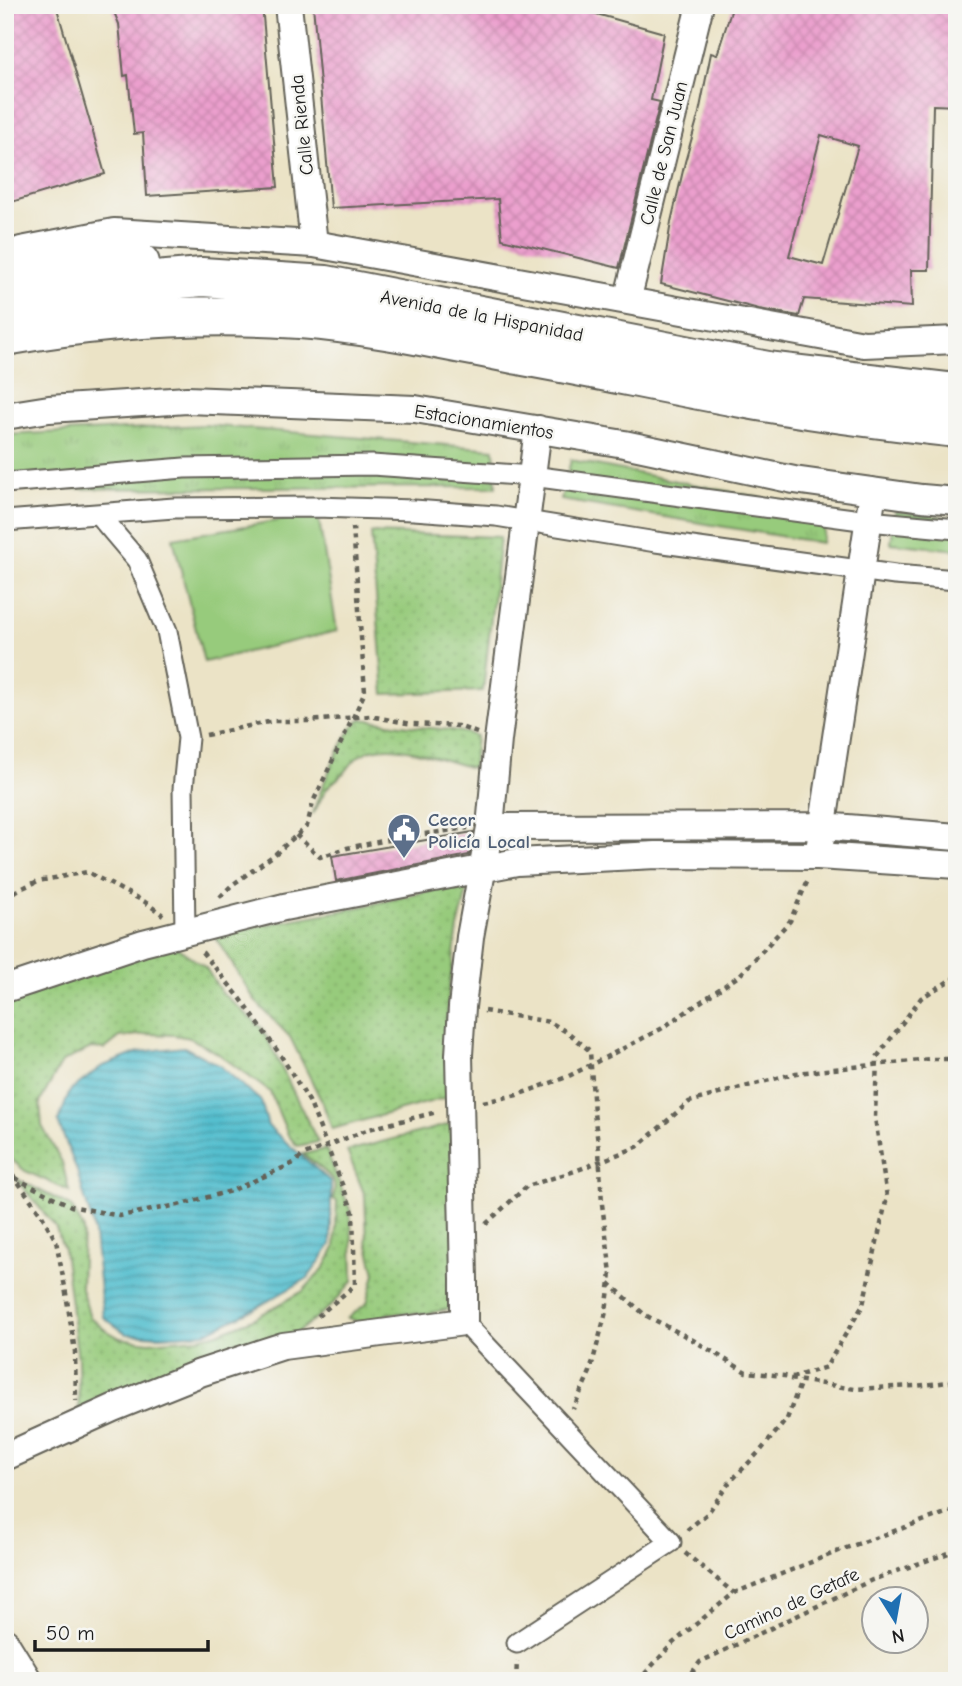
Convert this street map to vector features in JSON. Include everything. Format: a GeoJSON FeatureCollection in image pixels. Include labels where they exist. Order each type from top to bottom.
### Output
{"type":"FeatureCollection","features":[{"type":"Feature","properties":{"kind":"main road"},"geometry":{"type":"LineString","coordinates":[[5,266],[22,263],[242,263],[262,280]]}},
{"type":"Feature","properties":{"kind":"main road","name":"Avenida de la Hispanidad"},"geometry":{"type":"LineString","coordinates":[[5,303],[202,277],[326,285],[768,370],[957,393]]}},
{"type":"Feature","properties":{"kind":"main road","name":"Avenida de la Hispanidad"},"geometry":{"type":"LineString","coordinates":[[5,337],[112,321],[197,316],[299,319],[372,327],[861,418],[957,428]]}},
{"type":"Feature","properties":{"kind":"street","name":"Calle Rienda"},"geometry":{"type":"LineString","coordinates":[[288,5],[314,244]]}},
{"type":"Feature","properties":{"kind":"street","name":"Calle de San Juan"},"geometry":{"type":"LineString","coordinates":[[627,301],[699,5]]}},
{"type":"Feature","properties":{"kind":"street","name":"Avenida de la Hispanidad"},"geometry":{"type":"LineString","coordinates":[[5,254],[114,232],[314,244],[864,344],[957,340]]}},
{"type":"Feature","properties":{"kind":"street","name":"Estacionamientos"},"geometry":{"type":"LineString","coordinates":[[5,416],[49,409],[187,400],[415,409],[624,444],[794,480],[957,501]]}},
{"type":"Feature","properties":{"kind":"street"},"geometry":{"type":"LineString","coordinates":[[517,1643],[671,1542],[464,1322],[459,1107],[462,1007],[470,937],[489,827],[538,429]]}},
{"type":"Feature","properties":{"kind":"street"},"geometry":{"type":"LineString","coordinates":[[5,483],[184,468],[372,464],[532,476],[868,521],[957,529]]}},
{"type":"Feature","properties":{"kind":"street"},"geometry":{"type":"LineString","coordinates":[[818,856],[873,491]]}},
{"type":"Feature","properties":{"kind":"street"},"geometry":{"type":"LineString","coordinates":[[5,521],[174,508],[352,508],[469,514],[861,570],[957,580]]}},
{"type":"Feature","properties":{"kind":"street"},"geometry":{"type":"LineString","coordinates":[[99,514],[136,560],[167,631],[188,738],[183,789],[185,932]]}},
{"type":"Feature","properties":{"kind":"street"},"geometry":{"type":"LineString","coordinates":[[489,827],[823,827],[957,838]]}},
{"type":"Feature","properties":{"kind":"street"},"geometry":{"type":"LineString","coordinates":[[5,989],[130,947],[284,907],[517,862],[656,855],[818,856],[957,865]]}},
{"type":"Feature","properties":{"kind":"street"},"geometry":{"type":"LineString","coordinates":[[5,1457],[113,1408],[200,1373],[283,1346],[464,1322]]}},
{"type":"Feature","properties":{"kind":"street"},"geometry":{"type":"LineString","coordinates":[[5,1642],[29,1681]]}},
{"type":"Feature","properties":{"kind":"path"},"geometry":{"type":"LineString","coordinates":[[185,932],[232,885],[274,855],[307,825],[313,802],[365,692],[352,508]]}},
{"type":"Feature","properties":{"kind":"path"},"geometry":{"type":"LineString","coordinates":[[188,738],[273,721],[370,716],[412,724],[458,726],[498,740]]}},
{"type":"Feature","properties":{"kind":"path"},"geometry":{"type":"LineString","coordinates":[[296,835],[320,857],[347,848],[403,838],[489,827]]}},
{"type":"Feature","properties":{"kind":"path"},"geometry":{"type":"LineString","coordinates":[[15,1178],[71,1206],[120,1216],[231,1191],[294,1163],[302,1156],[369,1129],[517,1095],[567,1077],[661,1028],[740,975],[790,921],[818,856]]}},
{"type":"Feature","properties":{"kind":"path"},"geometry":{"type":"LineString","coordinates":[[5,896],[38,881],[88,872],[145,902],[185,932],[241,999],[309,1101],[353,1212],[355,1285],[283,1346]]}},
{"type":"Feature","properties":{"kind":"path"},"geometry":{"type":"LineString","coordinates":[[761,1374],[793,1377],[826,1367],[863,1305],[887,1197],[875,1118],[877,1058],[921,998],[957,976]]}},
{"type":"Feature","properties":{"kind":"path"},"geometry":{"type":"LineString","coordinates":[[462,1007],[550,1022],[590,1051],[602,1204],[611,1273],[606,1312],[590,1372],[564,1429]]}},
{"type":"Feature","properties":{"kind":"path"},"geometry":{"type":"LineString","coordinates":[[464,1244],[527,1186],[637,1147],[689,1102],[796,1073],[931,1059],[957,1059]]}},
{"type":"Feature","properties":{"kind":"path"},"geometry":{"type":"LineString","coordinates":[[5,1168],[41,1214],[56,1241],[75,1352],[76,1425]]}},
{"type":"Feature","properties":{"kind":"path"},"geometry":{"type":"LineString","coordinates":[[610,1283],[645,1315],[746,1372],[855,1390],[957,1381]]}},
{"type":"Feature","properties":{"kind":"path"},"geometry":{"type":"LineString","coordinates":[[734,1593],[671,1542],[708,1513],[729,1483],[787,1419],[802,1381]]}},
{"type":"Feature","properties":{"kind":"path"},"geometry":{"type":"LineString","coordinates":[[638,1681],[673,1643],[734,1593],[957,1509]]}},
{"type":"Feature","properties":{"kind":"path","name":"Camino de Getafe"},"geometry":{"type":"LineString","coordinates":[[686,1681],[700,1662],[872,1580],[957,1550]]}},
{"type":"Feature","properties":{"kind":"green space"},"geometry":{"type":"Polygon","coordinates":[[[205,425],[494,449],[496,487],[5,489],[5,435],[205,425]]]}},
{"type":"Feature","properties":{"kind":"green space"},"geometry":{"type":"Polygon","coordinates":[[[571,460],[827,511],[822,543],[561,500],[571,460]]]}},
{"type":"Feature","properties":{"kind":"green space"},"geometry":{"type":"Polygon","coordinates":[[[895,511],[957,519],[957,550],[891,543],[895,511]]]}},
{"type":"Feature","properties":{"kind":"green space"},"geometry":{"type":"Polygon","coordinates":[[[318,514],[337,631],[204,662],[173,538],[318,514]]]}},
{"type":"Feature","properties":{"kind":"green space"},"geometry":{"type":"Polygon","coordinates":[[[371,533],[500,537],[483,691],[384,694],[371,533]]]}},
{"type":"Feature","properties":{"kind":"green space"},"geometry":{"type":"Polygon","coordinates":[[[361,719],[451,730],[476,736],[473,768],[401,749],[373,750],[356,758],[330,785],[313,814],[341,748],[361,719]]]}},
{"type":"Feature","properties":{"kind":"green space"},"geometry":{"type":"Polygon","coordinates":[[[469,882],[458,928],[449,987],[446,1037],[448,1097],[332,1129],[323,1104],[290,1037],[256,1002],[214,935],[347,910],[469,882]]]}},
{"type":"Feature","properties":{"kind":"green space"},"geometry":{"type":"Polygon","coordinates":[[[171,943],[206,968],[221,992],[262,1028],[318,1142],[297,1146],[288,1135],[270,1092],[216,1052],[190,1038],[149,1034],[120,1037],[105,1049],[91,1048],[62,1062],[40,1102],[42,1126],[62,1162],[69,1191],[25,1171],[5,1154],[5,1001],[171,943]]]}},
{"type":"Feature","properties":{"kind":"green space"},"geometry":{"type":"Polygon","coordinates":[[[451,1124],[455,1308],[423,1314],[390,1313],[364,1324],[348,1318],[367,1303],[375,1274],[367,1241],[365,1196],[347,1151],[451,1124]]]}},
{"type":"Feature","properties":{"kind":"green space"},"geometry":{"type":"Polygon","coordinates":[[[326,1149],[350,1210],[352,1238],[353,1281],[331,1306],[286,1341],[79,1420],[78,1359],[64,1250],[55,1226],[15,1178],[71,1206],[83,1228],[81,1288],[90,1317],[120,1338],[149,1342],[199,1338],[253,1319],[303,1291],[325,1267],[335,1248],[335,1184],[332,1178],[303,1154],[326,1149]]]}},
{"type":"Feature","properties":{"kind":"water"},"geometry":{"type":"Polygon","coordinates":[[[184,1047],[219,1065],[261,1101],[268,1126],[331,1182],[331,1245],[308,1278],[205,1333],[161,1336],[127,1334],[103,1317],[93,1226],[77,1171],[58,1122],[70,1091],[101,1067],[139,1052],[184,1047]]]}},
{"type":"Feature","properties":{"kind":"building"},"geometry":{"type":"Polygon","coordinates":[[[5,5],[56,5],[105,174],[5,204],[5,5]]]}},
{"type":"Feature","properties":{"kind":"building"},"geometry":{"type":"Polygon","coordinates":[[[111,5],[262,5],[278,187],[147,196],[143,133],[134,134],[119,24],[111,5]]]}},
{"type":"Feature","properties":{"kind":"building"},"geometry":{"type":"Polygon","coordinates":[[[313,5],[595,5],[593,13],[664,33],[651,100],[660,102],[619,268],[502,239],[498,199],[331,208],[313,5]]]}},
{"type":"Feature","properties":{"kind":"building"},"geometry":{"type":"Polygon","coordinates":[[[733,5],[945,5],[957,9],[957,106],[933,105],[929,270],[911,270],[912,307],[804,299],[799,316],[759,309],[661,284],[671,222],[699,113],[711,53],[717,55],[733,5]],[[821,135],[789,256],[823,265],[858,146],[821,135]]]}},
{"type":"Feature","properties":{"kind":"building","name":"Cecor Policía Local"},"geometry":{"type":"Polygon","coordinates":[[[473,832],[469,855],[336,881],[332,856],[473,832]]]}},
{"type":"Feature","properties":{"kind":"place","name":"Cecor Policía Local"},"geometry":{"type":"Point","coordinates":[404,860]}}]}
